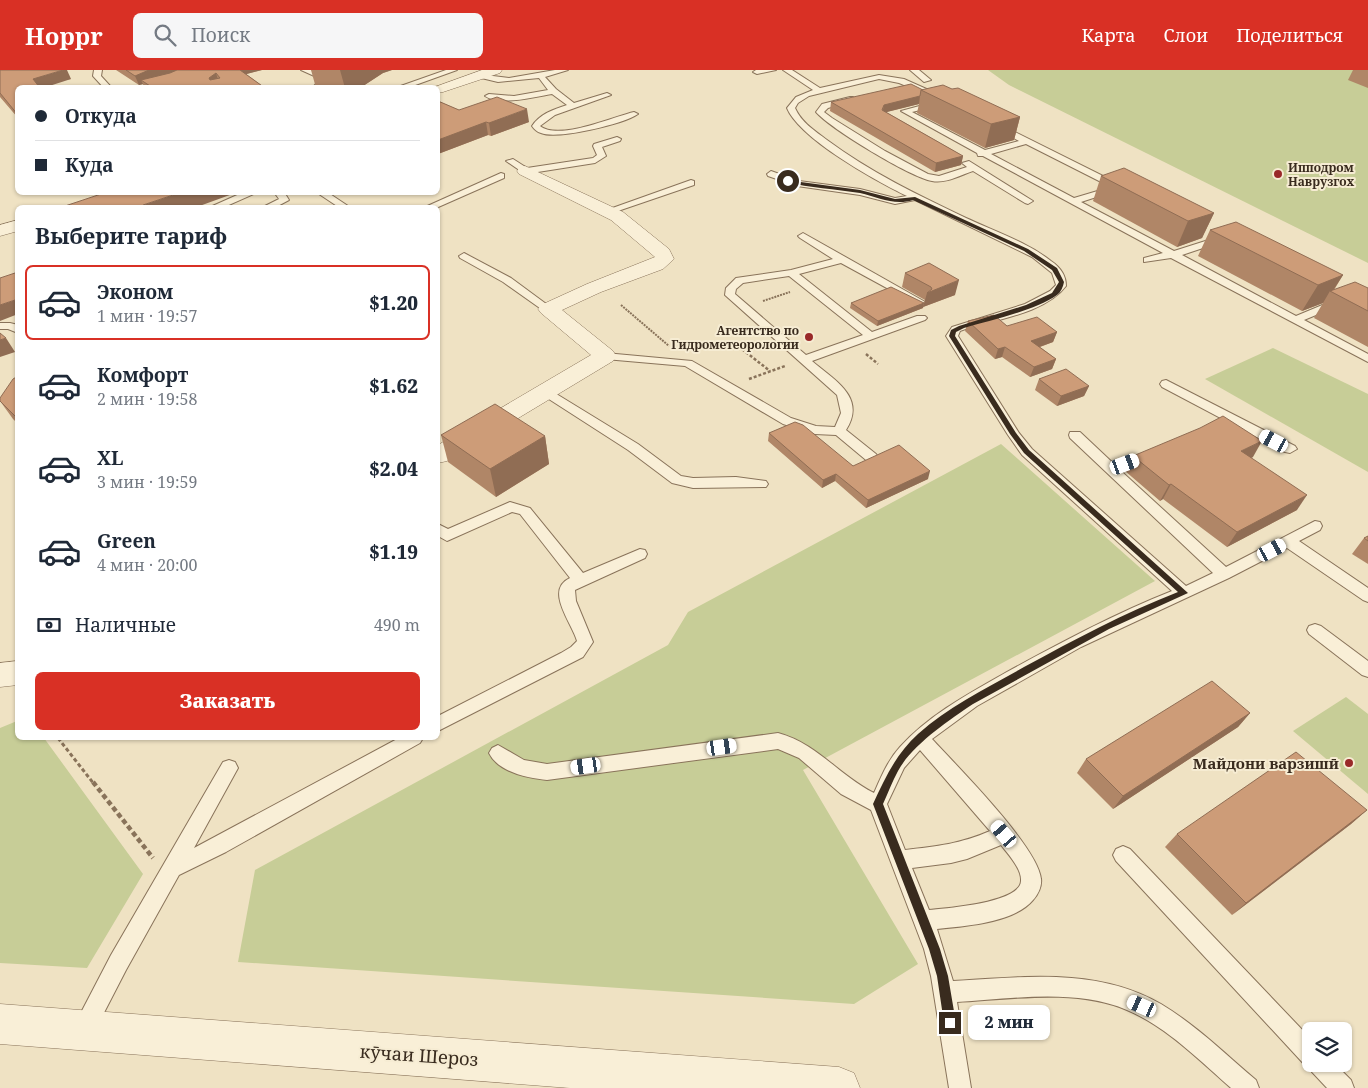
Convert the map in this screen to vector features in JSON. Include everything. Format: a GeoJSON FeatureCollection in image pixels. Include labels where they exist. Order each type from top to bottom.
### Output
{"type":"FeatureCollection","features":[{"type":"Feature","properties":{"kind":"street"},"geometry":{"type":"LineString","coordinates":[[440,89],[495,70]]}},
{"type":"Feature","properties":{"kind":"street"},"geometry":{"type":"LineString","coordinates":[[440,454],[604,356],[548,309],[594,288],[665,260],[662,253],[655,246],[609,211],[517,166]]}},
{"type":"Feature","properties":{"kind":"street"},"geometry":{"type":"LineString","coordinates":[[0,231],[15,226]]}},
{"type":"Feature","properties":{"kind":"street"},"geometry":{"type":"LineString","coordinates":[[0,675],[15,672]]}},
{"type":"Feature","properties":{"kind":"street","name":"кӯчаи Шероз"},"geometry":{"type":"LineString","coordinates":[[0,1024],[83,1030],[536,1076],[839,1088]]}},
{"type":"Feature","properties":{"kind":"lane"},"geometry":{"type":"LineString","coordinates":[[98,70],[97,76],[106,85]]}},
{"type":"Feature","properties":{"kind":"lane"},"geometry":{"type":"LineString","coordinates":[[151,85],[170,80],[190,70]]}},
{"type":"Feature","properties":{"kind":"lane"},"geometry":{"type":"LineString","coordinates":[[305,70],[326,79],[319,85]]}},
{"type":"Feature","properties":{"kind":"lane"},"geometry":{"type":"LineString","coordinates":[[407,85],[453,70]]}},
{"type":"Feature","properties":{"kind":"lane"},"geometry":{"type":"LineString","coordinates":[[477,76],[497,80],[540,76],[564,70]]}},
{"type":"Feature","properties":{"kind":"lane"},"geometry":{"type":"LineString","coordinates":[[758,72],[772,70]]}},
{"type":"Feature","properties":{"kind":"lane"},"geometry":{"type":"LineString","coordinates":[[787,70],[824,94],[830,104]]}},
{"type":"Feature","properties":{"kind":"lane"},"geometry":{"type":"LineString","coordinates":[[914,70],[927,80]]}},
{"type":"Feature","properties":{"kind":"lane"},"geometry":{"type":"LineString","coordinates":[[540,76],[553,91],[573,106]]}},
{"type":"Feature","properties":{"kind":"lane"},"geometry":{"type":"LineString","coordinates":[[1184,593],[1027,452],[952,336],[953,331],[961,327],[1028,306],[1054,294],[1061,286],[1058,274],[1050,265],[1026,250],[913,198],[850,162],[796,118],[791,108],[793,103],[804,95],[879,77],[910,84],[946,101],[901,112],[984,153],[1368,359]]}},
{"type":"Feature","properties":{"kind":"lane"},"geometry":{"type":"LineString","coordinates":[[895,88],[910,84]]}},
{"type":"Feature","properties":{"kind":"lane"},"geometry":{"type":"LineString","coordinates":[[488,96],[514,98],[553,91]]}},
{"type":"Feature","properties":{"kind":"lane"},"geometry":{"type":"LineString","coordinates":[[607,94],[544,118],[536,124],[536,128],[546,133],[565,132],[634,114]]}},
{"type":"Feature","properties":{"kind":"lane"},"geometry":{"type":"LineString","coordinates":[[855,98],[830,104],[820,110],[820,112],[825,118],[929,178],[937,179],[975,168]]}},
{"type":"Feature","properties":{"kind":"lane"},"geometry":{"type":"LineString","coordinates":[[987,121],[1123,190],[1073,201]]}},
{"type":"Feature","properties":{"kind":"lane"},"geometry":{"type":"LineString","coordinates":[[517,166],[598,159],[602,157],[602,154],[597,146],[617,139]]}},
{"type":"Feature","properties":{"kind":"lane"},"geometry":{"type":"LineString","coordinates":[[1027,141],[960,160],[1028,201]]}},
{"type":"Feature","properties":{"kind":"lane"},"geometry":{"type":"LineString","coordinates":[[771,174],[797,183],[860,192],[895,201],[913,198]]}},
{"type":"Feature","properties":{"kind":"lane"},"geometry":{"type":"LineString","coordinates":[[434,205],[501,176]]}},
{"type":"Feature","properties":{"kind":"lane"},"geometry":{"type":"LineString","coordinates":[[609,211],[691,183]]}},
{"type":"Feature","properties":{"kind":"lane"},"geometry":{"type":"LineString","coordinates":[[220,205],[246,195]]}},
{"type":"Feature","properties":{"kind":"lane"},"geometry":{"type":"LineString","coordinates":[[273,205],[284,200],[282,195]]}},
{"type":"Feature","properties":{"kind":"lane"},"geometry":{"type":"LineString","coordinates":[[325,195],[342,205]]}},
{"type":"Feature","properties":{"kind":"lane"},"geometry":{"type":"LineString","coordinates":[[803,236],[842,260],[922,303]]}},
{"type":"Feature","properties":{"kind":"lane"},"geometry":{"type":"LineString","coordinates":[[1148,260],[1221,239]]}},
{"type":"Feature","properties":{"kind":"lane"},"geometry":{"type":"LineString","coordinates":[[464,256],[507,280],[548,309]]}},
{"type":"Feature","properties":{"kind":"lane"},"geometry":{"type":"LineString","coordinates":[[839,431],[847,414],[845,400],[836,387],[730,295],[731,288],[736,282],[790,273],[842,260]]}},
{"type":"Feature","properties":{"kind":"lane"},"geometry":{"type":"LineString","coordinates":[[790,273],[872,336]]}},
{"type":"Feature","properties":{"kind":"lane"},"geometry":{"type":"LineString","coordinates":[[1295,320],[1342,300],[1334,296]]}},
{"type":"Feature","properties":{"kind":"lane"},"geometry":{"type":"LineString","coordinates":[[804,360],[921,318]]}},
{"type":"Feature","properties":{"kind":"lane"},"geometry":{"type":"LineString","coordinates":[[0,326],[10,326],[15,328]]}},
{"type":"Feature","properties":{"kind":"lane"},"geometry":{"type":"LineString","coordinates":[[604,356],[688,363],[774,415],[815,430],[839,431],[870,457]]}},
{"type":"Feature","properties":{"kind":"lane"},"geometry":{"type":"LineString","coordinates":[[1166,384],[1290,449]]}},
{"type":"Feature","properties":{"kind":"lane"},"geometry":{"type":"LineString","coordinates":[[545,391],[633,447],[677,480],[693,483],[736,482],[762,484]]}},
{"type":"Feature","properties":{"kind":"lane"},"geometry":{"type":"LineString","coordinates":[[1210,425],[1225,415]]}},
{"type":"Feature","properties":{"kind":"lane"},"geometry":{"type":"LineString","coordinates":[[1075,435],[1224,574]]}},
{"type":"Feature","properties":{"kind":"lane"},"geometry":{"type":"LineString","coordinates":[[1112,469],[1161,451]]}},
{"type":"Feature","properties":{"kind":"lane"},"geometry":{"type":"LineString","coordinates":[[441,535],[505,509],[520,508],[525,511],[580,580]]}},
{"type":"Feature","properties":{"kind":"lane"},"geometry":{"type":"LineString","coordinates":[[878,804],[895,767],[920,738],[951,713],[1035,664],[1137,611],[1184,593],[1316,526]]}},
{"type":"Feature","properties":{"kind":"lane"},"geometry":{"type":"LineString","coordinates":[[1288,541],[1368,596]]}},
{"type":"Feature","properties":{"kind":"lane"},"geometry":{"type":"LineString","coordinates":[[440,723],[568,658],[583,647],[585,642],[584,635],[570,605],[567,589],[580,580],[640,554]]}},
{"type":"Feature","properties":{"kind":"lane"},"geometry":{"type":"LineString","coordinates":[[1315,630],[1368,670]]}},
{"type":"Feature","properties":{"kind":"lane"},"geometry":{"type":"LineString","coordinates":[[920,738],[1004,834],[1025,862],[1031,876],[1031,886],[1025,895],[1012,904],[995,910],[924,921]]}},
{"type":"Feature","properties":{"kind":"lane"},"geometry":{"type":"LineString","coordinates":[[174,868],[249,830],[410,740]]}},
{"type":"Feature","properties":{"kind":"lane"},"geometry":{"type":"LineString","coordinates":[[498,753],[519,768],[547,772],[778,741],[791,743],[801,749],[845,786],[878,804],[934,949],[945,992],[960,1088]]}},
{"type":"Feature","properties":{"kind":"lane"},"geometry":{"type":"LineString","coordinates":[[83,1030],[114,967],[174,868],[229,768]]}},
{"type":"Feature","properties":{"kind":"lane"},"geometry":{"type":"LineString","coordinates":[[900,860],[951,854],[983,844],[1004,834]]}},
{"type":"Feature","properties":{"kind":"lane"},"geometry":{"type":"LineString","coordinates":[[1124,855],[1302,1045]]}},
{"type":"Feature","properties":{"kind":"lane"},"geometry":{"type":"LineString","coordinates":[[945,992],[1070,987],[1120,996],[1142,1006],[1167,1022],[1248,1088]]}},
{"type":"Feature","properties":{"kind":"lane"},"geometry":{"type":"LineString","coordinates":[[1328,1072],[1343,1088]]}},
{"type":"Feature","properties":{"kind":"path"},"geometry":{"type":"LineString","coordinates":[[744,308],[807,286]]}},
{"type":"Feature","properties":{"kind":"path"},"geometry":{"type":"LineString","coordinates":[[621,305],[688,363]]}},
{"type":"Feature","properties":{"kind":"path"},"geometry":{"type":"LineString","coordinates":[[733,342],[770,371]]}},
{"type":"Feature","properties":{"kind":"path"},"geometry":{"type":"LineString","coordinates":[[727,387],[804,360]]}},
{"type":"Feature","properties":{"kind":"path"},"geometry":{"type":"LineString","coordinates":[[60,740],[153,859],[161,865],[174,868]]}},
{"type":"Feature","properties":{"kind":"green space","name":"Ипподром Наврузгох"},"geometry":{"type":"Polygon","coordinates":[[[988,70],[1368,70],[1368,263],[1009,85],[988,70]]]}},
{"type":"Feature","properties":{"kind":"green space"},"geometry":{"type":"Polygon","coordinates":[[[1273,348],[1368,394],[1368,472],[1205,379],[1273,348]]]}},
{"type":"Feature","properties":{"kind":"green space"},"geometry":{"type":"Polygon","coordinates":[[[1001,444],[1155,581],[803,770],[918,964],[854,1004],[238,962],[255,870],[668,645],[688,612],[1001,444]]]}},
{"type":"Feature","properties":{"kind":"green space","name":"Майдони варзишӣ"},"geometry":{"type":"Polygon","coordinates":[[[1346,697],[1368,714],[1368,794],[1293,731],[1346,697]]]}},
{"type":"Feature","properties":{"kind":"green space"},"geometry":{"type":"Polygon","coordinates":[[[15,722],[15,740],[45,740],[143,874],[87,968],[0,963],[0,728],[15,722]]]}},
{"type":"Feature","properties":{"kind":"building"},"geometry":{"type":"Polygon","coordinates":[[[0,70],[63,70],[33,79],[38,85],[15,85],[15,111],[0,93],[0,70]]]}},
{"type":"Feature","properties":{"kind":"building"},"geometry":{"type":"Polygon","coordinates":[[[126,70],[149,70],[135,76],[126,70]]]}},
{"type":"Feature","properties":{"kind":"building"},"geometry":{"type":"Polygon","coordinates":[[[177,70],[240,70],[261,85],[148,85],[141,80],[177,70]],[[216,73],[209,78],[210,80],[220,78],[216,73]]]}},
{"type":"Feature","properties":{"kind":"building"},"geometry":{"type":"Polygon","coordinates":[[[911,84],[923,90],[921,90],[920,96],[884,105],[882,110],[963,156],[936,163],[831,102],[911,84]]]}},
{"type":"Feature","properties":{"kind":"building"},"geometry":{"type":"Polygon","coordinates":[[[943,85],[952,89],[958,88],[1020,117],[991,124],[921,90],[943,85]]]}},
{"type":"Feature","properties":{"kind":"building"},"geometry":{"type":"Polygon","coordinates":[[[497,97],[527,109],[440,139],[440,102],[459,110],[497,97]]]}},
{"type":"Feature","properties":{"kind":"building"},"geometry":{"type":"Polygon","coordinates":[[[1124,168],[1214,213],[1188,221],[1101,176],[1124,168]]]}},
{"type":"Feature","properties":{"kind":"building"},"geometry":{"type":"Polygon","coordinates":[[[98,195],[173,195],[143,205],[68,205],[98,195]]]}},
{"type":"Feature","properties":{"kind":"building"},"geometry":{"type":"Polygon","coordinates":[[[1236,222],[1343,275],[1318,285],[1210,230],[1236,222]]]}},
{"type":"Feature","properties":{"kind":"building"},"geometry":{"type":"Polygon","coordinates":[[[929,263],[959,280],[927,293],[932,289],[931,287],[905,273],[929,263]]]}},
{"type":"Feature","properties":{"kind":"building"},"geometry":{"type":"Polygon","coordinates":[[[15,273],[15,300],[0,305],[0,278],[15,273]]]}},
{"type":"Feature","properties":{"kind":"building"},"geometry":{"type":"Polygon","coordinates":[[[1355,282],[1368,288],[1368,311],[1330,291],[1355,282]]]}},
{"type":"Feature","properties":{"kind":"building"},"geometry":{"type":"Polygon","coordinates":[[[891,287],[924,303],[878,321],[851,303],[891,287]]]}},
{"type":"Feature","properties":{"kind":"building"},"geometry":{"type":"Polygon","coordinates":[[[994,315],[1007,326],[1037,317],[1057,332],[1031,341],[1056,359],[1034,367],[1005,347],[998,349],[968,321],[994,315]]]}},
{"type":"Feature","properties":{"kind":"building"},"geometry":{"type":"Polygon","coordinates":[[[0,333],[6,338],[0,340],[0,333]]]}},
{"type":"Feature","properties":{"kind":"building"},"geometry":{"type":"Polygon","coordinates":[[[1066,369],[1089,386],[1061,396],[1039,379],[1066,369]]]}},
{"type":"Feature","properties":{"kind":"building"},"geometry":{"type":"Polygon","coordinates":[[[15,378],[15,416],[0,401],[0,398],[15,378]]]}},
{"type":"Feature","properties":{"kind":"building"},"geometry":{"type":"Polygon","coordinates":[[[495,404],[545,436],[490,469],[441,435],[495,404]]]}},
{"type":"Feature","properties":{"kind":"building"},"geometry":{"type":"Polygon","coordinates":[[[1223,416],[1262,441],[1241,451],[1307,495],[1237,532],[1171,484],[1169,485],[1133,456],[1200,428],[1223,416]]]}},
{"type":"Feature","properties":{"kind":"building"},"geometry":{"type":"Polygon","coordinates":[[[795,422],[803,425],[853,466],[899,445],[930,471],[868,500],[836,474],[823,480],[769,433],[795,422]]]}},
{"type":"Feature","properties":{"kind":"building"},"geometry":{"type":"Polygon","coordinates":[[[1212,681],[1250,713],[1123,796],[1086,759],[1212,681]]]}},
{"type":"Feature","properties":{"kind":"building"},"geometry":{"type":"Polygon","coordinates":[[[1296,752],[1367,810],[1246,903],[1177,834],[1296,752]]]}},
{"type":"Feature","properties":{"kind":"place","name":"Ипподром Наврузгох"},"geometry":{"type":"Point","coordinates":[1278,174]}},
{"type":"Feature","properties":{"kind":"place","name":"Агентство по Гидрометеорологии"},"geometry":{"type":"Point","coordinates":[809,337]}},
{"type":"Feature","properties":{"kind":"place","name":"Майдони варзишӣ"},"geometry":{"type":"Point","coordinates":[1349,763]}},
{"type":"Feature","properties":{"kind":"route"},"geometry":{"type":"LineString","coordinates":[[788,181],[860,192],[895,201],[913,198],[1026,250],[1055,269],[1062,282],[1059,290],[1054,294],[1028,306],[956,329],[953,331],[952,336],[1020,444],[1027,452],[1184,593],[1137,611],[1041,661],[970,701],[951,713],[920,738],[895,767],[878,804],[934,949],[942,976],[950,1023]]}}]}
